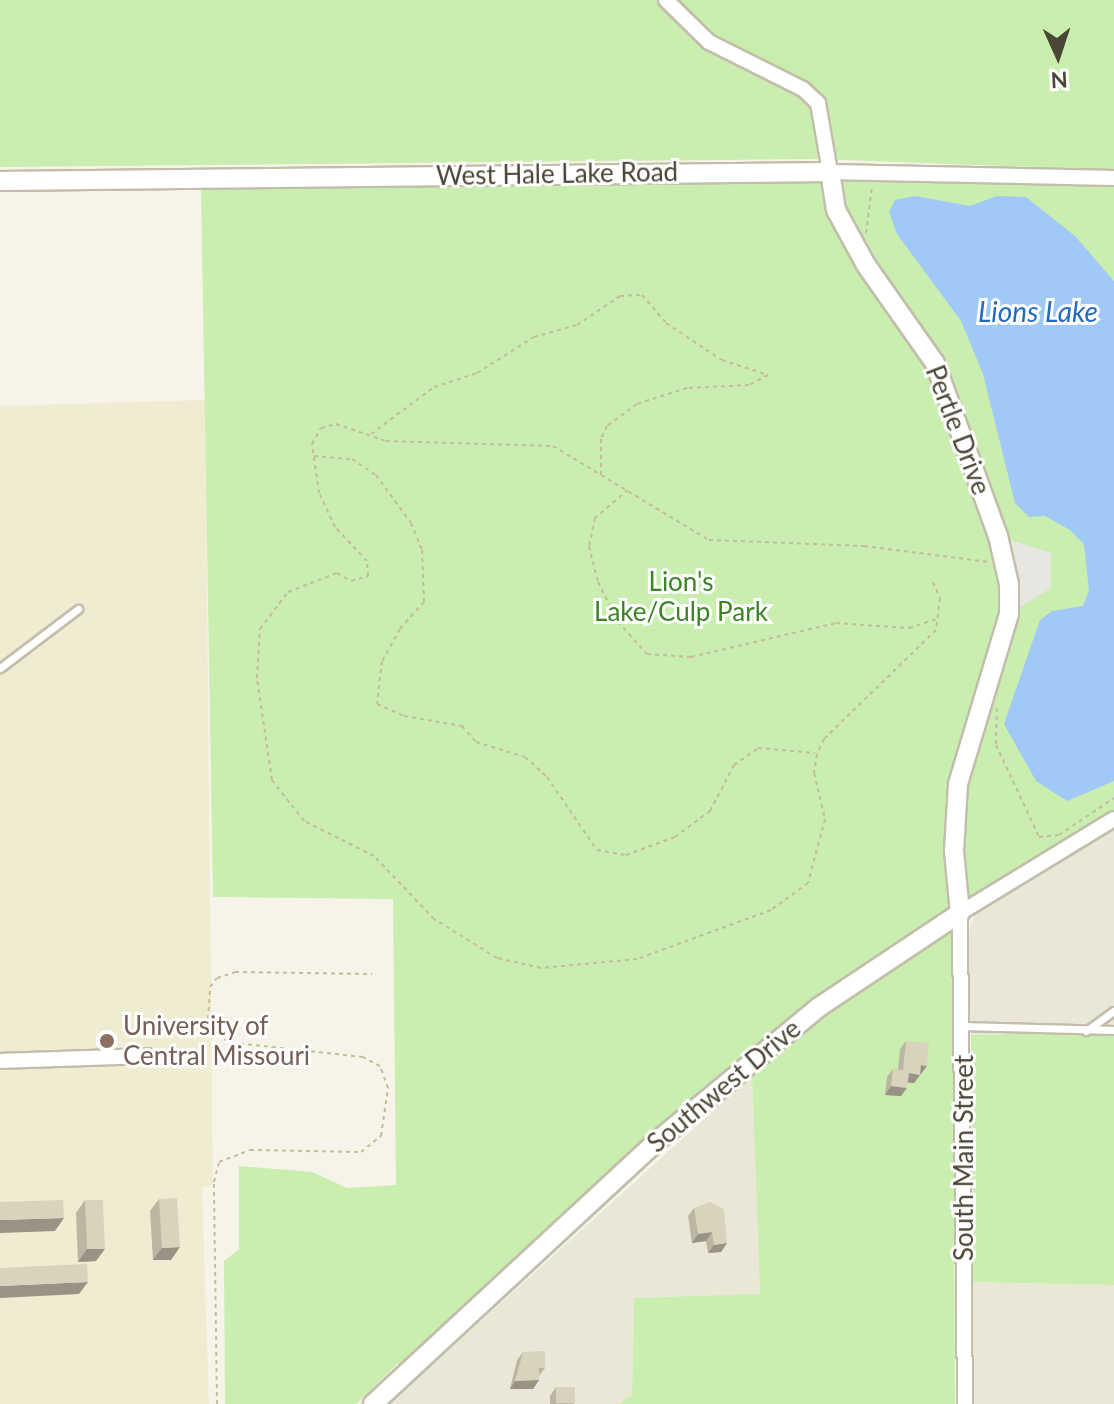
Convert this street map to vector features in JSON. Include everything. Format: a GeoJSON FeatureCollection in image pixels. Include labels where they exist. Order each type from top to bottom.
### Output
{"type":"FeatureCollection","features":[{"type":"Feature","properties":{"kind":"street","name":"Pertle Drive"},"geometry":{"type":"LineString","coordinates":[[666,0],[709,42],[803,89],[818,103],[836,210],[866,265],[935,363],[1005,566],[1009,614],[958,784],[954,851],[960,913]]}},
{"type":"Feature","properties":{"kind":"street","name":"West Hale Lake Road"},"geometry":{"type":"LineString","coordinates":[[0,181],[830,172],[1114,178]]}},
{"type":"Feature","properties":{"kind":"street","name":"Southwest Drive"},"geometry":{"type":"LineString","coordinates":[[373,1404],[656,1142],[819,1007],[960,913],[1114,819]]}},
{"type":"Feature","properties":{"kind":"street","name":"South Main Street"},"geometry":{"type":"LineString","coordinates":[[960,913],[965,1404]]}},
{"type":"Feature","properties":{"kind":"street"},"geometry":{"type":"LineString","coordinates":[[0,1061],[148,1056]]}},
{"type":"Feature","properties":{"kind":"lane"},"geometry":{"type":"LineString","coordinates":[[0,668],[78,609]]}},
{"type":"Feature","properties":{"kind":"lane"},"geometry":{"type":"LineString","coordinates":[[1086,1031],[1114,1011]]}},
{"type":"Feature","properties":{"kind":"lane"},"geometry":{"type":"LineString","coordinates":[[962,1026],[1114,1030]]}},
{"type":"Feature","properties":{"kind":"path"},"geometry":{"type":"LineString","coordinates":[[370,435],[434,387],[477,373],[534,337],[577,325],[620,296],[642,295],[666,323],[722,360],[768,375],[749,385],[687,388],[637,404],[607,426],[601,439],[601,476]]}},
{"type":"Feature","properties":{"kind":"path"},"geometry":{"type":"LineString","coordinates":[[933,582],[940,618],[921,649],[890,672],[824,739],[817,754],[814,773],[825,819],[816,867],[792,900],[637,959],[541,968],[497,958],[434,919],[374,856],[304,821],[272,780],[257,678],[260,629],[288,592],[337,573],[351,581],[368,576],[367,561],[335,527],[319,493],[312,444],[321,428],[336,424],[370,435],[413,443],[532,442],[553,446],[709,540],[864,546],[1005,566]]}},
{"type":"Feature","properties":{"kind":"path"},"geometry":{"type":"LineString","coordinates":[[314,456],[352,459],[376,475],[411,523],[422,550],[424,602],[400,629],[382,661],[377,704],[404,716],[462,726],[476,742],[525,757],[547,777],[597,850],[626,855],[675,837],[710,811],[734,765],[758,748],[817,754]]}},
{"type":"Feature","properties":{"kind":"path"},"geometry":{"type":"LineString","coordinates":[[628,490],[595,518],[589,546],[598,582],[618,622],[647,654],[691,657],[836,623],[909,628],[940,618]]}},
{"type":"Feature","properties":{"kind":"path"},"geometry":{"type":"LineString","coordinates":[[997,703],[996,745],[1039,837],[1059,835],[1114,798]]}},
{"type":"Feature","properties":{"kind":"path"},"geometry":{"type":"LineString","coordinates":[[217,1404],[213,1197],[219,1162],[250,1150],[361,1152],[381,1136],[388,1088],[380,1066],[363,1057],[227,1042],[208,1019],[210,987],[217,978],[235,972],[372,974]]}},
{"type":"Feature","properties":{"kind":"shaded area","name":"University of Central Missouri"},"geometry":{"type":"Polygon","coordinates":[[[205,400],[213,1185],[202,1187],[209,1404],[0,1404],[0,406],[205,400]]]}},
{"type":"Feature","properties":{"kind":"shaded area"},"geometry":{"type":"Polygon","coordinates":[[[998,536],[1051,553],[1051,588],[1009,614],[998,536]]]}},
{"type":"Feature","properties":{"kind":"shaded area"},"geometry":{"type":"Polygon","coordinates":[[[1114,827],[1114,1032],[971,1035],[967,938],[975,913],[1114,827]]]}},
{"type":"Feature","properties":{"kind":"shaded area"},"geometry":{"type":"Polygon","coordinates":[[[752,1076],[760,1295],[634,1298],[632,1396],[618,1404],[389,1404],[752,1076]]]}},
{"type":"Feature","properties":{"kind":"shaded area"},"geometry":{"type":"Polygon","coordinates":[[[973,1282],[1114,1285],[1114,1404],[972,1404],[973,1282]]]}},
{"type":"Feature","properties":{"kind":"green space"},"geometry":{"type":"Polygon","coordinates":[[[0,0],[1114,0],[1114,170],[817,159],[0,167],[0,0]]]}},
{"type":"Feature","properties":{"kind":"green space","name":"Lion's Lake/Culp Park"},"geometry":{"type":"Polygon","coordinates":[[[795,180],[1114,186],[1114,819],[819,1007],[399,1380],[398,1363],[356,1404],[225,1404],[224,1261],[239,1249],[239,1166],[312,1172],[347,1188],[396,1185],[393,899],[213,897],[201,188],[795,180]]]}},
{"type":"Feature","properties":{"kind":"green space"},"geometry":{"type":"Polygon","coordinates":[[[940,933],[951,933],[953,945],[955,1404],[618,1404],[632,1395],[634,1298],[760,1294],[752,1076],[826,1012],[940,933]]]}},
{"type":"Feature","properties":{"kind":"green space"},"geometry":{"type":"Polygon","coordinates":[[[1114,1032],[1114,1285],[973,1282],[971,1035],[1114,1032]]]}},
{"type":"Feature","properties":{"kind":"water","name":"Lions Lake"},"geometry":{"type":"Polygon","coordinates":[[[915,196],[970,206],[997,196],[1026,197],[1075,236],[1114,281],[1114,781],[1067,801],[1036,781],[1004,724],[1040,620],[1052,611],[1083,606],[1089,591],[1084,544],[1070,530],[1045,516],[1029,517],[1015,503],[983,374],[961,321],[897,234],[889,212],[895,200],[915,196]]]}},
{"type":"Feature","properties":{"kind":"building"},"geometry":{"type":"Polygon","coordinates":[[[906,1041],[929,1043],[927,1066],[921,1065],[920,1075],[909,1073],[907,1088],[891,1086],[893,1069],[903,1070],[906,1041]]]}},
{"type":"Feature","properties":{"kind":"building"},"geometry":{"type":"Polygon","coordinates":[[[177,1198],[180,1247],[162,1248],[159,1199],[177,1198]]]}},
{"type":"Feature","properties":{"kind":"building"},"geometry":{"type":"Polygon","coordinates":[[[63,1200],[64,1218],[0,1220],[0,1202],[63,1200]]]}},
{"type":"Feature","properties":{"kind":"building"},"geometry":{"type":"Polygon","coordinates":[[[85,1200],[103,1200],[105,1249],[87,1249],[85,1200]]]}},
{"type":"Feature","properties":{"kind":"building"},"geometry":{"type":"Polygon","coordinates":[[[710,1202],[724,1209],[727,1243],[714,1245],[712,1232],[698,1234],[694,1208],[710,1202]]]}},
{"type":"Feature","properties":{"kind":"building"},"geometry":{"type":"Polygon","coordinates":[[[87,1264],[88,1282],[0,1286],[0,1268],[87,1264]]]}},
{"type":"Feature","properties":{"kind":"building"},"geometry":{"type":"Polygon","coordinates":[[[545,1351],[545,1368],[539,1368],[539,1380],[515,1381],[523,1352],[545,1351]]]}},
{"type":"Feature","properties":{"kind":"building"},"geometry":{"type":"Polygon","coordinates":[[[556,1387],[575,1387],[575,1403],[556,1403],[556,1387]]]}},
{"type":"Feature","properties":{"kind":"place","name":"University of Central Missouri"},"geometry":{"type":"Point","coordinates":[107,1041]}}]}
